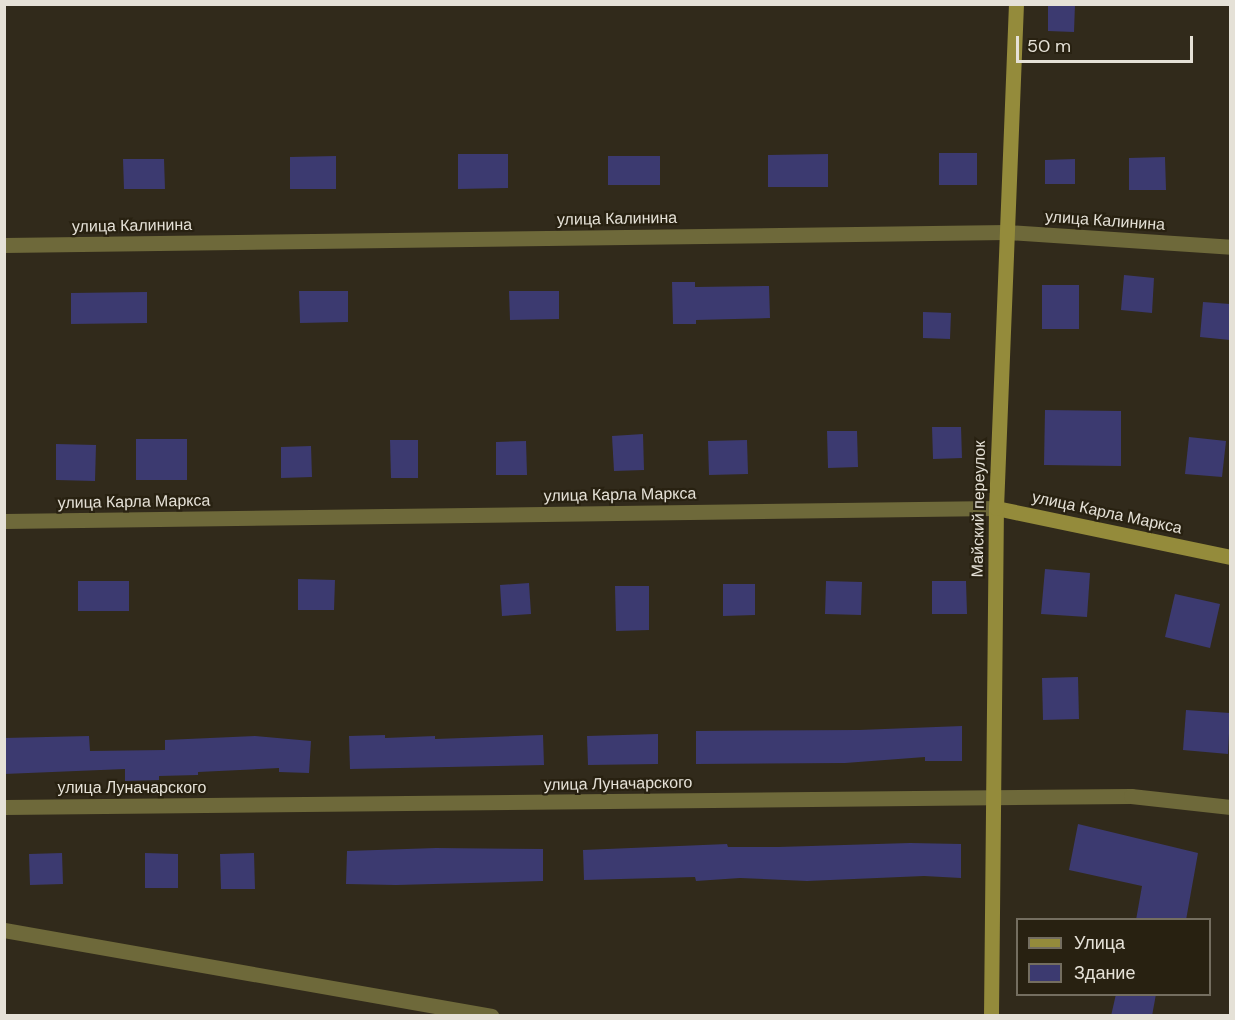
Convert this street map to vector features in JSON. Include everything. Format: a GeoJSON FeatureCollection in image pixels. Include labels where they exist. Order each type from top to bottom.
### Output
{"type":"FeatureCollection","features":[{"type":"Feature","properties":{"kind":"main road","name":"Майский переулок"},"geometry":{"type":"LineString","coordinates":[[991,1016],[996,508],[1016,4]]}},
{"type":"Feature","properties":{"kind":"main road","name":"улица Карла Маркса"},"geometry":{"type":"LineString","coordinates":[[996,508],[1230,556]]}},
{"type":"Feature","properties":{"kind":"street","name":"улица Калинина"},"geometry":{"type":"LineString","coordinates":[[4,245],[1007,232],[1230,247]]}},
{"type":"Feature","properties":{"kind":"street","name":"улица Карла Маркса"},"geometry":{"type":"LineString","coordinates":[[4,521],[996,508]]}},
{"type":"Feature","properties":{"kind":"street","name":"улица Луначарского"},"geometry":{"type":"LineString","coordinates":[[4,807],[1131,796],[1230,807]]}},
{"type":"Feature","properties":{"kind":"street"},"geometry":{"type":"LineString","coordinates":[[4,930],[491,1016]]}},
{"type":"Feature","properties":{"kind":"building"},"geometry":{"type":"Polygon","coordinates":[[[1048,4],[1075,4],[1074,32],[1048,31],[1048,4]]]}},
{"type":"Feature","properties":{"kind":"building"},"geometry":{"type":"Polygon","coordinates":[[[939,153],[977,153],[977,185],[939,185],[939,153]]]}},
{"type":"Feature","properties":{"kind":"building"},"geometry":{"type":"Polygon","coordinates":[[[458,154],[508,154],[508,188],[458,189],[458,154]]]}},
{"type":"Feature","properties":{"kind":"building"},"geometry":{"type":"Polygon","coordinates":[[[828,154],[828,187],[768,187],[768,155],[828,154]]]}},
{"type":"Feature","properties":{"kind":"building"},"geometry":{"type":"Polygon","coordinates":[[[336,156],[336,189],[290,189],[290,157],[336,156]]]}},
{"type":"Feature","properties":{"kind":"building"},"geometry":{"type":"Polygon","coordinates":[[[608,156],[660,156],[660,185],[608,185],[608,156]]]}},
{"type":"Feature","properties":{"kind":"building"},"geometry":{"type":"Polygon","coordinates":[[[1165,157],[1166,190],[1129,190],[1129,158],[1165,157]]]}},
{"type":"Feature","properties":{"kind":"building"},"geometry":{"type":"Polygon","coordinates":[[[123,159],[164,159],[165,189],[124,189],[123,159]]]}},
{"type":"Feature","properties":{"kind":"building"},"geometry":{"type":"Polygon","coordinates":[[[1075,159],[1075,184],[1045,184],[1045,160],[1075,159]]]}},
{"type":"Feature","properties":{"kind":"building"},"geometry":{"type":"Polygon","coordinates":[[[1124,275],[1154,278],[1152,313],[1121,310],[1124,275]]]}},
{"type":"Feature","properties":{"kind":"building"},"geometry":{"type":"Polygon","coordinates":[[[672,282],[695,282],[695,287],[769,286],[770,318],[696,320],[696,324],[673,324],[672,282]]]}},
{"type":"Feature","properties":{"kind":"building"},"geometry":{"type":"Polygon","coordinates":[[[1042,285],[1079,285],[1079,329],[1042,329],[1042,285]]]}},
{"type":"Feature","properties":{"kind":"building"},"geometry":{"type":"Polygon","coordinates":[[[299,291],[348,291],[348,322],[300,323],[299,291]]]}},
{"type":"Feature","properties":{"kind":"building"},"geometry":{"type":"Polygon","coordinates":[[[509,291],[559,291],[559,319],[510,320],[509,291]]]}},
{"type":"Feature","properties":{"kind":"building"},"geometry":{"type":"Polygon","coordinates":[[[147,292],[147,323],[71,324],[71,293],[147,292]]]}},
{"type":"Feature","properties":{"kind":"building"},"geometry":{"type":"Polygon","coordinates":[[[1203,302],[1230,304],[1230,340],[1200,337],[1203,302]]]}},
{"type":"Feature","properties":{"kind":"building"},"geometry":{"type":"Polygon","coordinates":[[[923,312],[951,313],[950,339],[923,338],[923,312]]]}},
{"type":"Feature","properties":{"kind":"building"},"geometry":{"type":"Polygon","coordinates":[[[1045,410],[1121,411],[1121,466],[1044,465],[1045,410]]]}},
{"type":"Feature","properties":{"kind":"building"},"geometry":{"type":"Polygon","coordinates":[[[932,427],[961,427],[962,458],[933,459],[932,427]]]}},
{"type":"Feature","properties":{"kind":"building"},"geometry":{"type":"Polygon","coordinates":[[[827,431],[857,431],[858,467],[828,468],[827,431]]]}},
{"type":"Feature","properties":{"kind":"building"},"geometry":{"type":"Polygon","coordinates":[[[643,434],[644,470],[614,471],[612,436],[643,434]]]}},
{"type":"Feature","properties":{"kind":"building"},"geometry":{"type":"Polygon","coordinates":[[[1189,437],[1226,441],[1222,477],[1185,474],[1189,437]]]}},
{"type":"Feature","properties":{"kind":"building"},"geometry":{"type":"Polygon","coordinates":[[[136,439],[187,439],[187,480],[136,480],[136,439]]]}},
{"type":"Feature","properties":{"kind":"building"},"geometry":{"type":"Polygon","coordinates":[[[390,440],[418,440],[418,478],[391,478],[390,440]]]}},
{"type":"Feature","properties":{"kind":"building"},"geometry":{"type":"Polygon","coordinates":[[[747,440],[748,474],[709,475],[708,441],[747,440]]]}},
{"type":"Feature","properties":{"kind":"building"},"geometry":{"type":"Polygon","coordinates":[[[526,441],[527,475],[496,475],[496,442],[526,441]]]}},
{"type":"Feature","properties":{"kind":"building"},"geometry":{"type":"Polygon","coordinates":[[[56,444],[96,445],[95,481],[56,480],[56,444]]]}},
{"type":"Feature","properties":{"kind":"building"},"geometry":{"type":"Polygon","coordinates":[[[311,446],[312,477],[281,478],[281,447],[311,446]]]}},
{"type":"Feature","properties":{"kind":"building"},"geometry":{"type":"Polygon","coordinates":[[[1045,569],[1090,573],[1087,617],[1041,614],[1045,569]]]}},
{"type":"Feature","properties":{"kind":"building"},"geometry":{"type":"Polygon","coordinates":[[[298,579],[335,580],[334,610],[298,610],[298,579]]]}},
{"type":"Feature","properties":{"kind":"building"},"geometry":{"type":"Polygon","coordinates":[[[78,581],[129,581],[129,611],[78,611],[78,581]]]}},
{"type":"Feature","properties":{"kind":"building"},"geometry":{"type":"Polygon","coordinates":[[[826,581],[862,582],[861,615],[825,614],[826,581]]]}},
{"type":"Feature","properties":{"kind":"building"},"geometry":{"type":"Polygon","coordinates":[[[932,581],[966,581],[967,614],[932,614],[932,581]]]}},
{"type":"Feature","properties":{"kind":"building"},"geometry":{"type":"Polygon","coordinates":[[[529,583],[531,614],[502,616],[500,585],[529,583]]]}},
{"type":"Feature","properties":{"kind":"building"},"geometry":{"type":"Polygon","coordinates":[[[723,584],[755,584],[755,615],[723,616],[723,584]]]}},
{"type":"Feature","properties":{"kind":"building"},"geometry":{"type":"Polygon","coordinates":[[[615,586],[649,586],[649,630],[616,631],[615,586]]]}},
{"type":"Feature","properties":{"kind":"building"},"geometry":{"type":"Polygon","coordinates":[[[1175,594],[1220,604],[1210,648],[1165,637],[1175,594]]]}},
{"type":"Feature","properties":{"kind":"building"},"geometry":{"type":"Polygon","coordinates":[[[1078,677],[1079,719],[1043,720],[1042,678],[1078,677]]]}},
{"type":"Feature","properties":{"kind":"building"},"geometry":{"type":"Polygon","coordinates":[[[1186,710],[1230,713],[1228,754],[1183,750],[1186,710]]]}},
{"type":"Feature","properties":{"kind":"building"},"geometry":{"type":"Polygon","coordinates":[[[962,726],[962,761],[925,761],[925,757],[845,763],[696,764],[696,731],[859,730],[962,726]]]}},
{"type":"Feature","properties":{"kind":"building"},"geometry":{"type":"Polygon","coordinates":[[[658,734],[658,764],[588,765],[587,736],[658,734]]]}},
{"type":"Feature","properties":{"kind":"building"},"geometry":{"type":"Polygon","coordinates":[[[385,735],[385,738],[435,736],[435,739],[543,735],[544,765],[350,769],[349,736],[385,735]]]}},
{"type":"Feature","properties":{"kind":"building"},"geometry":{"type":"Polygon","coordinates":[[[89,736],[90,751],[165,750],[165,740],[255,736],[311,741],[309,773],[279,772],[279,768],[198,772],[198,775],[159,776],[159,780],[125,781],[125,769],[4,774],[4,738],[89,736]]]}},
{"type":"Feature","properties":{"kind":"building"},"geometry":{"type":"Polygon","coordinates":[[[1078,824],[1198,853],[1186,918],[1136,918],[1142,886],[1069,870],[1078,824]]]}},
{"type":"Feature","properties":{"kind":"building"},"geometry":{"type":"Polygon","coordinates":[[[910,843],[961,844],[961,878],[924,876],[807,881],[740,878],[696,881],[695,877],[584,880],[583,850],[727,844],[728,847],[778,847],[910,843]]]}},
{"type":"Feature","properties":{"kind":"building"},"geometry":{"type":"Polygon","coordinates":[[[436,848],[543,849],[543,881],[346,884],[347,851],[436,848]]]}},
{"type":"Feature","properties":{"kind":"building"},"geometry":{"type":"Polygon","coordinates":[[[62,853],[63,884],[30,885],[29,854],[62,853]]]}},
{"type":"Feature","properties":{"kind":"building"},"geometry":{"type":"Polygon","coordinates":[[[145,853],[178,854],[178,888],[145,888],[145,853]]]}},
{"type":"Feature","properties":{"kind":"building"},"geometry":{"type":"Polygon","coordinates":[[[254,853],[255,889],[221,889],[220,854],[254,853]]]}},
{"type":"Feature","properties":{"kind":"building"},"geometry":{"type":"Polygon","coordinates":[[[1116,996],[1156,996],[1152,1016],[1111,1016],[1116,996]]]}}]}
